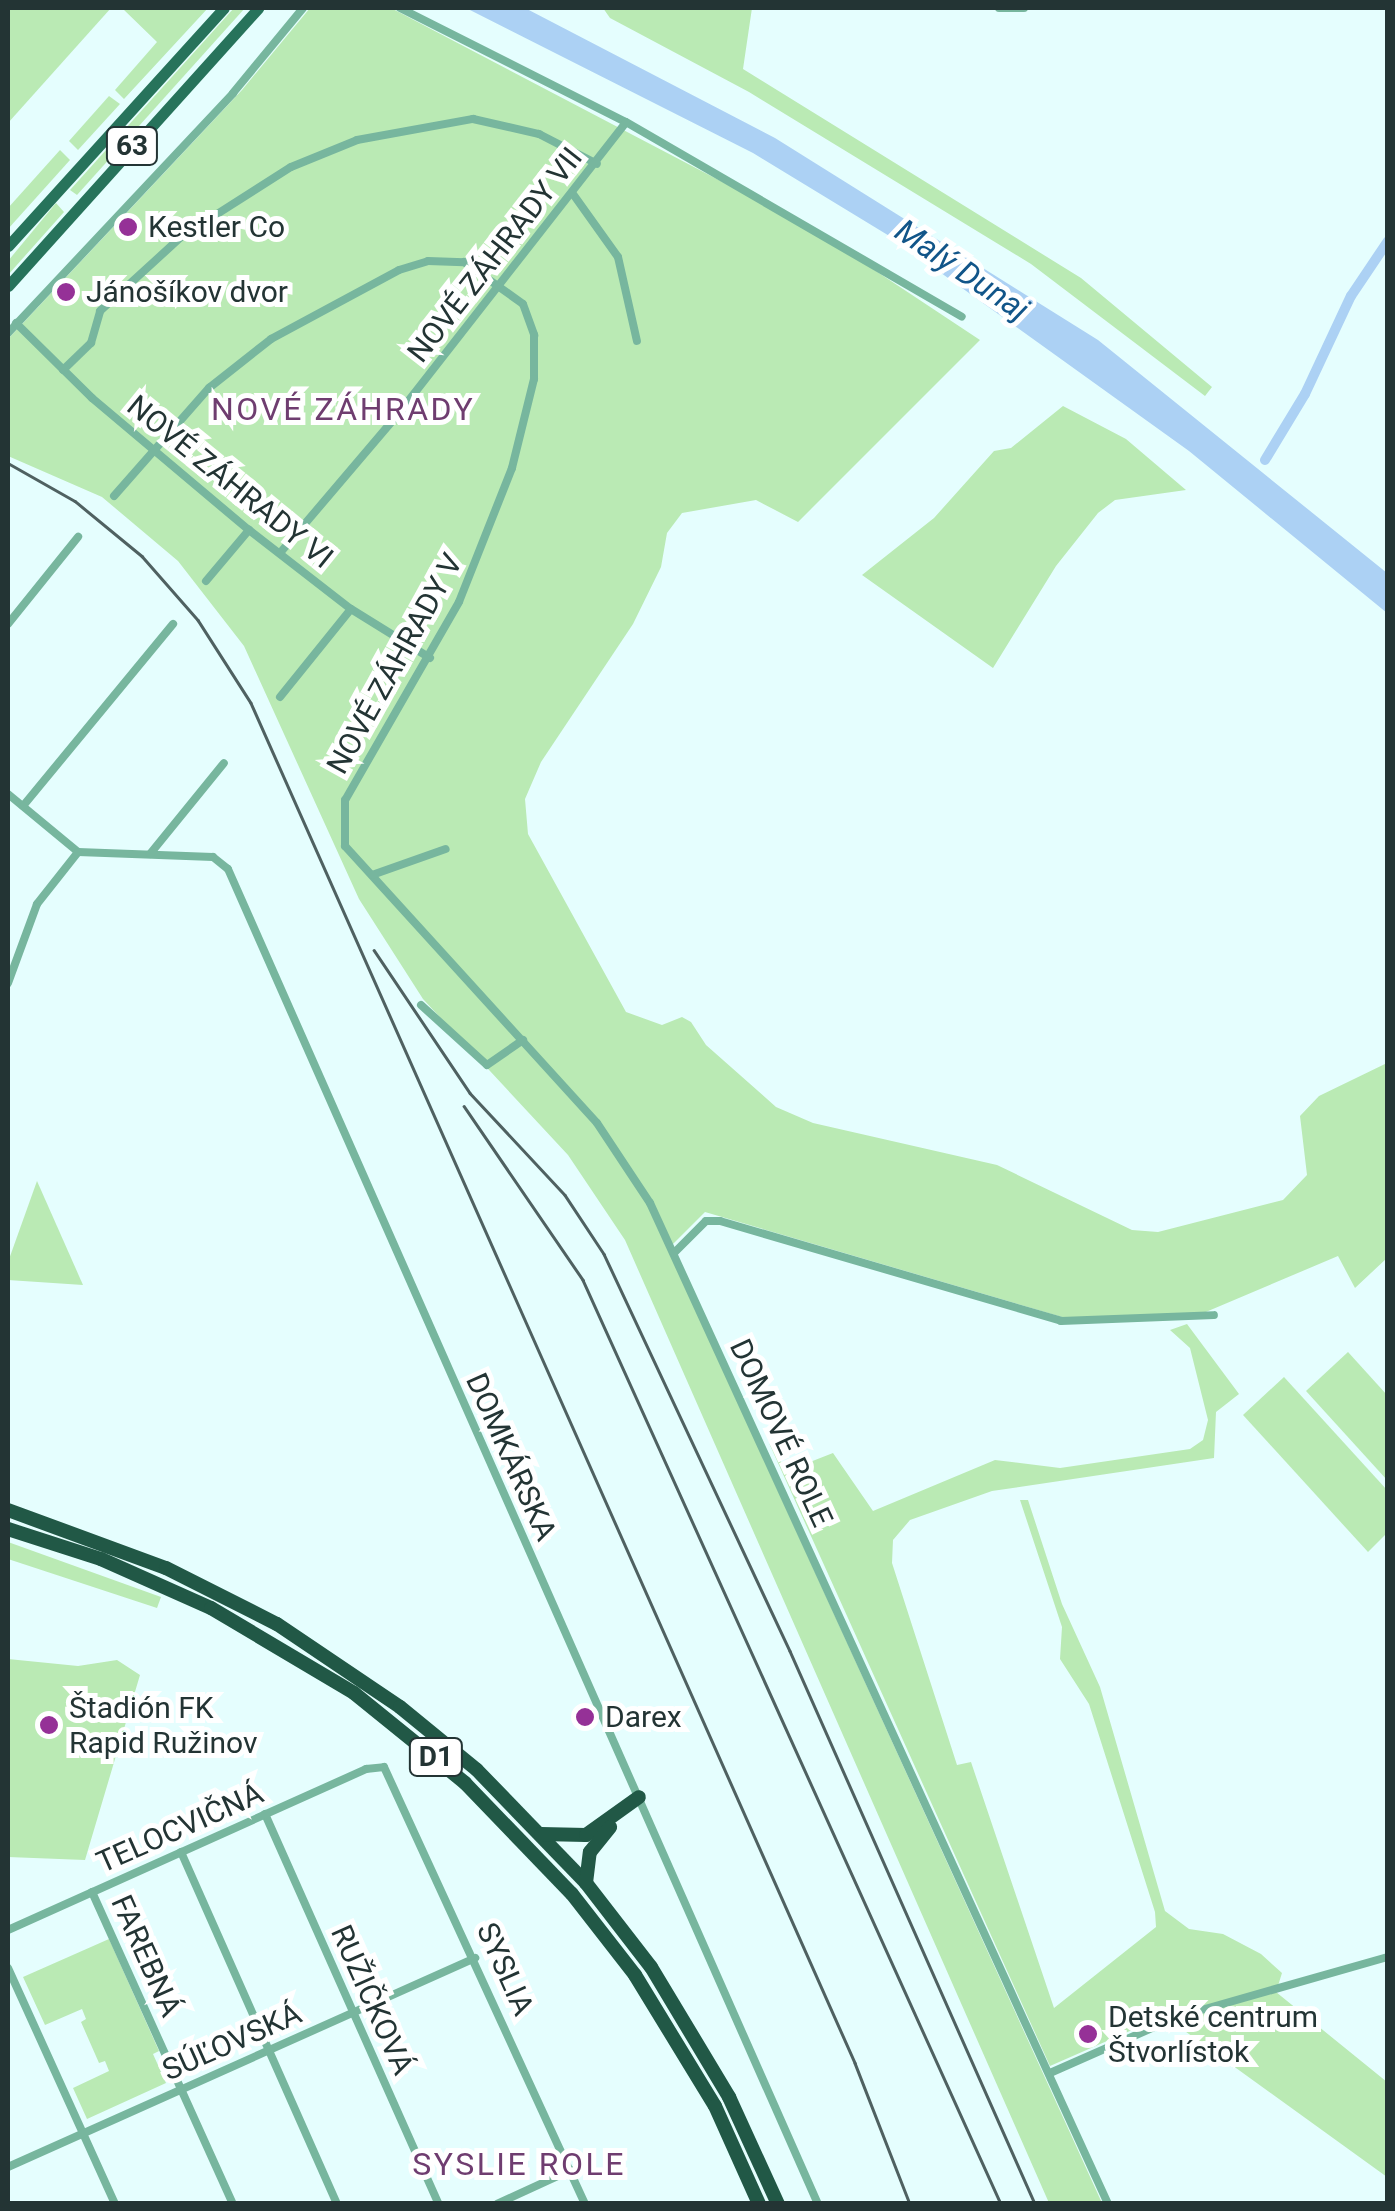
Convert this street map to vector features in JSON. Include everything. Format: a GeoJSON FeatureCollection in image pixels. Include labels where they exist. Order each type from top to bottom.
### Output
{"type":"FeatureCollection","features":[{"type":"Feature","properties":{"kind":"highway","name":"D1"},"geometry":{"type":"LineString","coordinates":[[8,1510],[166,1568],[277,1624],[412,1716],[541,1834],[586,1883],[681,2012],[778,2204]]}},
{"type":"Feature","properties":{"kind":"highway","name":"D1"},"geometry":{"type":"LineString","coordinates":[[8,1529],[130,1571],[239,1624],[354,1694],[465,1783],[562,1882],[635,1975],[714,2106],[759,2204]]}},
{"type":"Feature","properties":{"kind":"highway"},"geometry":{"type":"LineString","coordinates":[[541,1834],[586,1836],[640,1800]]}},
{"type":"Feature","properties":{"kind":"highway"},"geometry":{"type":"LineString","coordinates":[[586,1883],[594,1844],[640,1800]]}},
{"type":"Feature","properties":{"kind":"main road","name":"63"},"geometry":{"type":"LineString","coordinates":[[8,246],[224,8]]}},
{"type":"Feature","properties":{"kind":"main road","name":"63"},"geometry":{"type":"LineString","coordinates":[[8,286],[258,8]]}},
{"type":"Feature","properties":{"kind":"street"},"geometry":{"type":"LineString","coordinates":[[8,332],[233,94],[303,8]]}},
{"type":"Feature","properties":{"kind":"street"},"geometry":{"type":"LineString","coordinates":[[400,8],[668,145],[962,317]]}},
{"type":"Feature","properties":{"kind":"street"},"geometry":{"type":"LineString","coordinates":[[998,8],[1024,8]]}},
{"type":"Feature","properties":{"kind":"street"},"geometry":{"type":"LineString","coordinates":[[63,370],[91,343],[100,311],[181,237],[291,168],[357,140],[473,119],[539,134],[596,164]]}},
{"type":"Feature","properties":{"kind":"street","name":"NOVÉ ZÁHRADY VII"},"geometry":{"type":"LineString","coordinates":[[280,552],[573,194],[626,122]]}},
{"type":"Feature","properties":{"kind":"street"},"geometry":{"type":"LineString","coordinates":[[573,194],[618,257],[637,340]]}},
{"type":"Feature","properties":{"kind":"street"},"geometry":{"type":"LineString","coordinates":[[114,496],[209,388],[271,339],[399,270],[428,261],[464,262],[501,283]]}},
{"type":"Feature","properties":{"kind":"street","name":"NOVÉ ZÁHRADY V"},"geometry":{"type":"LineString","coordinates":[[372,876],[345,846],[342,808],[430,658],[482,553],[534,379],[531,321],[501,283]]}},
{"type":"Feature","properties":{"kind":"street","name":"NOVÉ ZÁHRADY VI"},"geometry":{"type":"LineString","coordinates":[[16,324],[153,450],[249,530],[351,609],[430,658]]}},
{"type":"Feature","properties":{"kind":"street"},"geometry":{"type":"LineString","coordinates":[[206,581],[249,530]]}},
{"type":"Feature","properties":{"kind":"street"},"geometry":{"type":"LineString","coordinates":[[8,624],[78,538]]}},
{"type":"Feature","properties":{"kind":"street"},"geometry":{"type":"LineString","coordinates":[[280,696],[351,609]]}},
{"type":"Feature","properties":{"kind":"street"},"geometry":{"type":"LineString","coordinates":[[23,806],[173,624]]}},
{"type":"Feature","properties":{"kind":"street"},"geometry":{"type":"LineString","coordinates":[[150,854],[224,763]]}},
{"type":"Feature","properties":{"kind":"street"},"geometry":{"type":"LineString","coordinates":[[8,794],[78,852],[37,904],[8,983]]}},
{"type":"Feature","properties":{"kind":"street"},"geometry":{"type":"LineString","coordinates":[[372,876],[446,849]]}},
{"type":"Feature","properties":{"kind":"street","name":"DOMKÁRSKA"},"geometry":{"type":"LineString","coordinates":[[78,852],[213,857],[228,868],[818,2204]]}},
{"type":"Feature","properties":{"kind":"street","name":"DOMOVÉ ROLE"},"geometry":{"type":"LineString","coordinates":[[372,876],[619,1152],[674,1253],[1108,2204]]}},
{"type":"Feature","properties":{"kind":"street"},"geometry":{"type":"LineString","coordinates":[[421,1004],[487,1065],[522,1040]]}},
{"type":"Feature","properties":{"kind":"street"},"geometry":{"type":"LineString","coordinates":[[674,1253],[695,1229],[720,1220],[1061,1321],[1214,1314]]}},
{"type":"Feature","properties":{"kind":"street","name":"TELOCVIČNÁ"},"geometry":{"type":"LineString","coordinates":[[8,1930],[372,1767]]}},
{"type":"Feature","properties":{"kind":"street","name":"SYSLIA"},"geometry":{"type":"LineString","coordinates":[[372,1767],[392,1774],[585,2204]]}},
{"type":"Feature","properties":{"kind":"street","name":"RUŽIČKOVÁ"},"geometry":{"type":"LineString","coordinates":[[265,1814],[439,2204]]}},
{"type":"Feature","properties":{"kind":"street"},"geometry":{"type":"LineString","coordinates":[[181,1852],[337,2204]]}},
{"type":"Feature","properties":{"kind":"street","name":"FAREBNÁ"},"geometry":{"type":"LineString","coordinates":[[92,1892],[232,2204]]}},
{"type":"Feature","properties":{"kind":"street"},"geometry":{"type":"LineString","coordinates":[[1050,2073],[1177,2017],[1388,1957]]}},
{"type":"Feature","properties":{"kind":"street","name":"SÚĽOVSKÁ"},"geometry":{"type":"LineString","coordinates":[[8,2167],[81,2129],[181,2090],[475,1958]]}},
{"type":"Feature","properties":{"kind":"street"},"geometry":{"type":"LineString","coordinates":[[8,1968],[115,2204]]}},
{"type":"Feature","properties":{"kind":"street"},"geometry":{"type":"LineString","coordinates":[[497,2204],[570,2170]]}},
{"type":"Feature","properties":{"kind":"green space"},"geometry":{"type":"Polygon","coordinates":[[[8,8],[111,8],[8,123],[8,8]]]}},
{"type":"Feature","properties":{"kind":"green space"},"geometry":{"type":"Polygon","coordinates":[[[122,8],[208,8],[124,99],[115,90],[157,42],[122,8]]]}},
{"type":"Feature","properties":{"kind":"green space"},"geometry":{"type":"Polygon","coordinates":[[[234,8],[245,8],[77,195],[70,190],[234,8]]]}},
{"type":"Feature","properties":{"kind":"green space"},"geometry":{"type":"Polygon","coordinates":[[[310,8],[391,8],[814,230],[980,340],[798,522],[756,500],[682,513],[667,533],[661,567],[633,624],[541,762],[525,799],[528,834],[626,1012],[662,1025],[682,1017],[691,1022],[706,1045],[776,1107],[813,1123],[997,1165],[1132,1230],[1158,1232],[1283,1200],[1307,1175],[1300,1116],[1319,1096],[1387,1063],[1387,1258],[1355,1288],[1338,1256],[1194,1317],[1062,1317],[705,1212],[668,1249],[1102,2203],[1049,2203],[625,1240],[568,1155],[423,999],[359,899],[244,646],[178,561],[102,497],[8,456],[8,339],[242,90],[310,8]]]}},
{"type":"Feature","properties":{"kind":"green space"},"geometry":{"type":"Polygon","coordinates":[[[603,8],[752,8],[743,69],[1081,278],[1212,387],[1205,396],[1031,264],[749,92],[610,18],[603,8]]]}},
{"type":"Feature","properties":{"kind":"green space"},"geometry":{"type":"Polygon","coordinates":[[[109,96],[120,104],[78,150],[69,141],[109,96]]]}},
{"type":"Feature","properties":{"kind":"green space"},"geometry":{"type":"Polygon","coordinates":[[[60,150],[70,160],[8,229],[8,208],[60,150]]]}},
{"type":"Feature","properties":{"kind":"green space"},"geometry":{"type":"Polygon","coordinates":[[[56,203],[64,212],[8,275],[8,261],[56,203]]]}},
{"type":"Feature","properties":{"kind":"green space"},"geometry":{"type":"Polygon","coordinates":[[[1063,406],[1126,439],[1186,490],[1115,500],[1098,513],[1056,566],[993,668],[862,575],[934,518],[994,451],[1011,448],[1063,406]]]}},
{"type":"Feature","properties":{"kind":"green space"},"geometry":{"type":"Polygon","coordinates":[[[37,1181],[83,1285],[8,1280],[8,1262],[37,1181]]]}},
{"type":"Feature","properties":{"kind":"green space"},"geometry":{"type":"Polygon","coordinates":[[[1187,1324],[1239,1394],[1216,1412],[1214,1458],[992,1491],[910,1520],[893,1540],[892,1563],[957,1765],[971,1762],[1054,2008],[1156,1927],[1155,1912],[1089,1704],[1060,1659],[1062,1627],[1020,1500],[1028,1500],[1062,1604],[1100,1687],[1165,1911],[1189,1929],[1223,1934],[1261,1954],[1282,1973],[1276,1992],[1387,2082],[1387,2177],[1164,2016],[1050,2066],[769,1443],[787,1471],[833,1453],[873,1511],[995,1460],[1060,1468],[1190,1449],[1203,1440],[1208,1420],[1190,1348],[1170,1330],[1187,1324]]]}},
{"type":"Feature","properties":{"kind":"green space"},"geometry":{"type":"Polygon","coordinates":[[[1348,1352],[1387,1395],[1387,1480],[1306,1391],[1348,1352]]]}},
{"type":"Feature","properties":{"kind":"green space"},"geometry":{"type":"Polygon","coordinates":[[[1284,1377],[1387,1490],[1387,1533],[1368,1552],[1243,1415],[1284,1377]]]}},
{"type":"Feature","properties":{"kind":"green space"},"geometry":{"type":"Polygon","coordinates":[[[8,1542],[161,1597],[157,1608],[8,1559],[8,1542]]]}},
{"type":"Feature","properties":{"kind":"green space"},"geometry":{"type":"Polygon","coordinates":[[[8,1659],[78,1666],[117,1660],[140,1675],[85,1860],[8,1857],[8,1659]]]}},
{"type":"Feature","properties":{"kind":"green space"},"geometry":{"type":"Polygon","coordinates":[[[109,1939],[159,2051],[153,2054],[166,2083],[87,2119],[73,2088],[109,2071],[105,2061],[99,2063],[81,2022],[86,2019],[82,2009],[45,2025],[23,1977],[109,1939]]]}},
{"type":"Feature","properties":{"kind":"water","name":"Malý Dunaj"},"geometry":{"type":"Polygon","coordinates":[[[466,8],[525,8],[775,138],[1098,340],[1387,573],[1387,613],[1189,451],[891,237],[753,153],[466,8]]]}},
{"type":"Feature","properties":{"kind":"waterway"},"geometry":{"type":"LineString","coordinates":[[1265,460],[1305,394],[1351,296],[1388,241]]}},
{"type":"Feature","properties":{"kind":"railway"},"geometry":{"type":"LineString","coordinates":[[8,463],[75,501],[142,556],[198,620],[251,703],[855,2063],[910,2204]]}},
{"type":"Feature","properties":{"kind":"railway"},"geometry":{"type":"LineString","coordinates":[[374,950],[470,1093],[565,1195],[604,1254],[790,1651],[1035,2204]]}},
{"type":"Feature","properties":{"kind":"railway"},"geometry":{"type":"LineString","coordinates":[[464,1106],[583,1280],[1001,2204]]}},
{"type":"Feature","properties":{"kind":"place","name":"Kestler Co"},"geometry":{"type":"Point","coordinates":[128,227]}},
{"type":"Feature","properties":{"kind":"place","name":"Jánošíkov dvor"},"geometry":{"type":"Point","coordinates":[66,292]}},
{"type":"Feature","properties":{"kind":"place","name":"Darex"},"geometry":{"type":"Point","coordinates":[585,1717]}},
{"type":"Feature","properties":{"kind":"place","name":"Štadión FK Rapid Ružinov"},"geometry":{"type":"Point","coordinates":[49,1725]}},
{"type":"Feature","properties":{"kind":"place","name":"Detské centrum Štvorlístok"},"geometry":{"type":"Point","coordinates":[1088,2034]}},
{"type":"Feature","properties":{"kind":"district","name":"NOVÉ ZÁHRADY"},"geometry":{"type":"Point","coordinates":[343,409]}},
{"type":"Feature","properties":{"kind":"district","name":"SYSLIE ROLE"},"geometry":{"type":"Point","coordinates":[519,2164]}}]}
